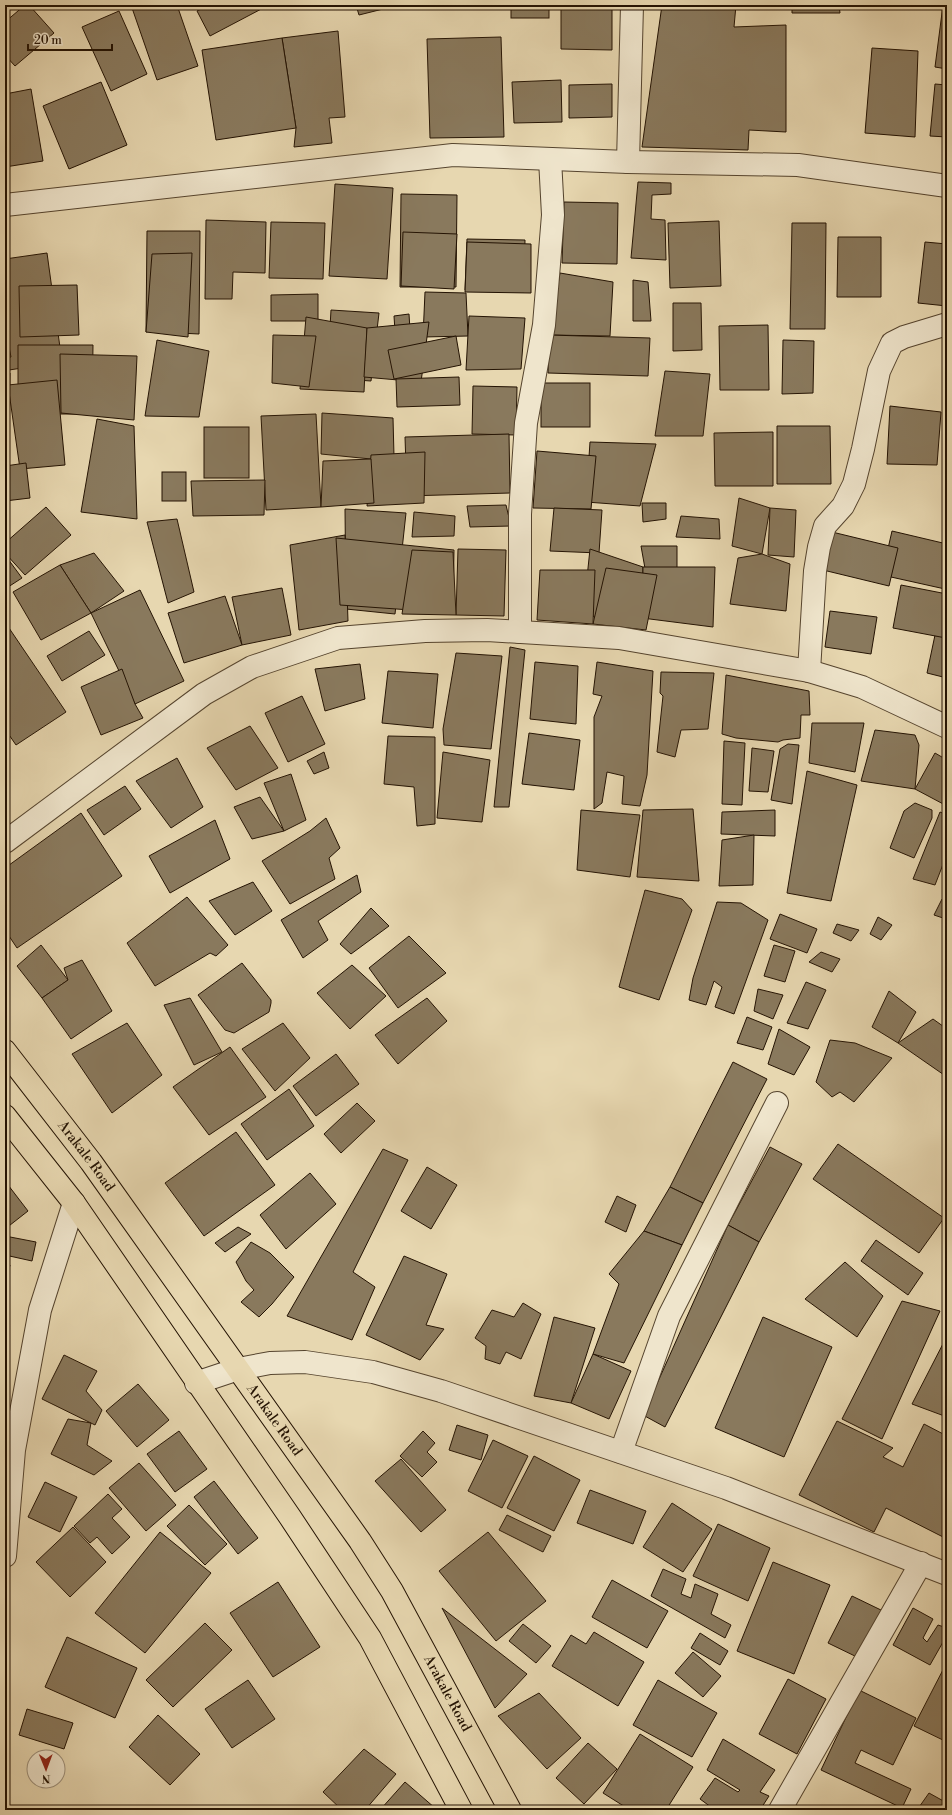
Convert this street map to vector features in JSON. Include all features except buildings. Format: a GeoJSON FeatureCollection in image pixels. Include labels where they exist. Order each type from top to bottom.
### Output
{"type":"FeatureCollection","features":[{"type":"Feature","properties":{"kind":"main road","name":"Arakale Road"},"geometry":{"type":"LineString","coordinates":[[5,1051],[91,1162],[360,1541],[392,1591],[510,1810]]}},
{"type":"Feature","properties":{"kind":"main road"},"geometry":{"type":"LineString","coordinates":[[5,1116],[74,1204],[196,1383],[290,1517],[370,1638],[461,1810]]}},
{"type":"Feature","properties":{"kind":"street"},"geometry":{"type":"LineString","coordinates":[[628,162],[632,5]]}},
{"type":"Feature","properties":{"kind":"street"},"geometry":{"type":"LineString","coordinates":[[5,205],[453,155],[628,162],[798,165],[947,186]]}},
{"type":"Feature","properties":{"kind":"street"},"geometry":{"type":"LineString","coordinates":[[520,632],[520,514],[526,422],[545,317],[553,215],[550,159]]}},
{"type":"Feature","properties":{"kind":"street"},"geometry":{"type":"LineString","coordinates":[[809,671],[815,571],[819,547],[825,526],[843,506],[854,484],[879,372],[892,344],[904,337],[947,324]]}},
{"type":"Feature","properties":{"kind":"street"},"geometry":{"type":"LineString","coordinates":[[5,842],[204,694],[252,667],[338,638],[425,631],[487,630],[619,638],[809,671],[862,687],[947,727]]}},
{"type":"Feature","properties":{"kind":"street"},"geometry":{"type":"LineString","coordinates":[[621,1452],[669,1316],[777,1103]]}},
{"type":"Feature","properties":{"kind":"street"},"geometry":{"type":"LineString","coordinates":[[5,1556],[14,1450],[40,1310],[74,1204]]}},
{"type":"Feature","properties":{"kind":"street"},"geometry":{"type":"LineString","coordinates":[[196,1383],[238,1370],[270,1363],[305,1362],[373,1372],[441,1391],[726,1488],[947,1574]]}},
{"type":"Feature","properties":{"kind":"street"},"geometry":{"type":"LineString","coordinates":[[780,1810],[920,1563]]}}]}
